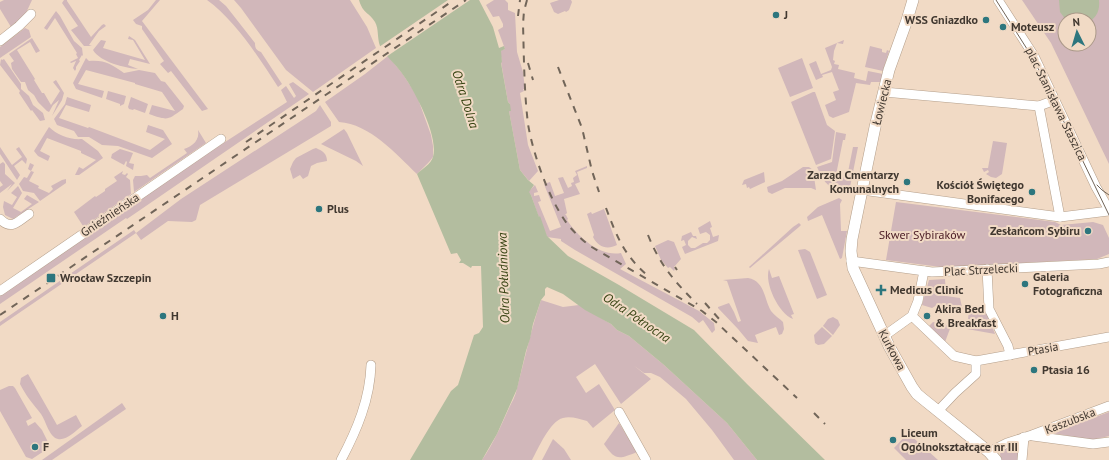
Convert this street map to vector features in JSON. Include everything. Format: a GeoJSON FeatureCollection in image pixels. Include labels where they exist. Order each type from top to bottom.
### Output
{"type":"FeatureCollection","features":[{"type":"Feature","properties":{"kind":"main road","name":"Łowiecka"},"geometry":{"type":"LineString","coordinates":[[859,206],[875,127],[884,92],[913,0]]}},
{"type":"Feature","properties":{"kind":"main road","name":"Kurkowa"},"geometry":{"type":"LineString","coordinates":[[859,206],[852,239],[851,261],[884,336],[915,391],[992,454]]}},
{"type":"Feature","properties":{"kind":"street","name":"plac Stanisława Staszica"},"geometry":{"type":"LineString","coordinates":[[998,0],[1034,56],[1109,211]]}},
{"type":"Feature","properties":{"kind":"street"},"geometry":{"type":"LineString","coordinates":[[0,41],[31,14]]}},
{"type":"Feature","properties":{"kind":"street"},"geometry":{"type":"LineString","coordinates":[[884,92],[1039,106],[1055,100]]}},
{"type":"Feature","properties":{"kind":"street","name":"plac Stanisława Staszica"},"geometry":{"type":"LineString","coordinates":[[1039,106],[1060,217]]}},
{"type":"Feature","properties":{"kind":"street","name":"Gnieźnieńska"},"geometry":{"type":"LineString","coordinates":[[0,291],[221,139]]}},
{"type":"Feature","properties":{"kind":"street"},"geometry":{"type":"LineString","coordinates":[[862,190],[1060,217],[1109,211]]}},
{"type":"Feature","properties":{"kind":"street"},"geometry":{"type":"LineString","coordinates":[[0,219],[6,225],[12,225],[29,214]]}},
{"type":"Feature","properties":{"kind":"street","name":"Plac Strzelecki"},"geometry":{"type":"LineString","coordinates":[[851,261],[932,272],[1099,264],[1109,262]]}},
{"type":"Feature","properties":{"kind":"street"},"geometry":{"type":"LineString","coordinates":[[987,269],[989,309],[1008,346],[1010,355]]}},
{"type":"Feature","properties":{"kind":"street"},"geometry":{"type":"LineString","coordinates":[[884,336],[912,316],[918,301],[924,271]]}},
{"type":"Feature","properties":{"kind":"street","name":"Ptasia"},"geometry":{"type":"LineString","coordinates":[[912,316],[954,356],[976,361],[1109,337]]}},
{"type":"Feature","properties":{"kind":"street"},"geometry":{"type":"LineString","coordinates":[[938,411],[976,374],[976,361]]}},
{"type":"Feature","properties":{"kind":"street"},"geometry":{"type":"LineString","coordinates":[[341,460],[355,434],[362,415],[370,383],[371,365]]}},
{"type":"Feature","properties":{"kind":"street","name":"Kaszubska"},"geometry":{"type":"LineString","coordinates":[[992,454],[1028,436],[1109,406]]}},
{"type":"Feature","properties":{"kind":"street"},"geometry":{"type":"LineString","coordinates":[[619,412],[646,460]]}},
{"type":"Feature","properties":{"kind":"street"},"geometry":{"type":"LineString","coordinates":[[1022,460],[1028,436]]}},
{"type":"Feature","properties":{"kind":"street","name":"Kaszubska"},"geometry":{"type":"LineString","coordinates":[[1028,436],[1093,444],[1109,442]]}},
{"type":"Feature","properties":{"kind":"green space"},"geometry":{"type":"Polygon","coordinates":[[[4,0],[32,0],[26,13],[11,27],[0,9],[0,2],[4,0]]]}},
{"type":"Feature","properties":{"kind":"green space"},"geometry":{"type":"Polygon","coordinates":[[[64,0],[67,0],[91,37],[102,25],[104,24],[106,26],[99,31],[89,45],[92,46],[84,46],[71,30],[78,26],[62,3],[64,0]]]}},
{"type":"Feature","properties":{"kind":"green space"},"geometry":{"type":"Polygon","coordinates":[[[156,0],[160,0],[142,21],[208,109],[202,111],[171,71],[168,73],[160,64],[164,61],[142,29],[142,26],[136,24],[133,20],[148,10],[156,0]]]}},
{"type":"Feature","properties":{"kind":"green space"},"geometry":{"type":"Polygon","coordinates":[[[207,0],[219,0],[226,6],[255,43],[256,49],[261,52],[282,84],[278,87],[246,40],[228,18],[207,0]]]}},
{"type":"Feature","properties":{"kind":"green space"},"geometry":{"type":"Polygon","coordinates":[[[234,0],[350,0],[367,27],[376,48],[313,92],[286,70],[234,0]]]}},
{"type":"Feature","properties":{"kind":"green space"},"geometry":{"type":"Polygon","coordinates":[[[494,0],[505,0],[508,3],[508,10],[515,13],[517,52],[523,72],[525,89],[523,89],[524,91],[520,93],[528,145],[538,171],[529,181],[520,170],[509,111],[510,104],[508,102],[500,51],[505,49],[498,30],[503,27],[503,24],[499,16],[493,17],[486,5],[494,0]]]}},
{"type":"Feature","properties":{"kind":"green space"},"geometry":{"type":"Polygon","coordinates":[[[559,0],[571,0],[572,2],[569,10],[558,14],[554,12],[550,3],[559,0]]]}},
{"type":"Feature","properties":{"kind":"green space"},"geometry":{"type":"Polygon","coordinates":[[[1022,0],[1109,0],[1109,164],[1051,43],[1022,0]]]}},
{"type":"Feature","properties":{"kind":"green space"},"geometry":{"type":"Polygon","coordinates":[[[56,11],[74,41],[82,48],[83,56],[82,55],[79,60],[80,61],[75,71],[73,68],[76,61],[70,62],[78,58],[77,53],[55,18],[47,30],[44,28],[56,11]]]}},
{"type":"Feature","properties":{"kind":"green space"},"geometry":{"type":"Polygon","coordinates":[[[25,28],[29,30],[31,37],[0,58],[0,47],[25,28]]]}},
{"type":"Feature","properties":{"kind":"green space"},"geometry":{"type":"Polygon","coordinates":[[[129,36],[135,40],[150,64],[130,59],[128,65],[138,69],[120,66],[101,58],[93,50],[101,40],[106,41],[103,48],[145,60],[133,40],[128,39],[129,36]]]}},
{"type":"Feature","properties":{"kind":"green space"},"geometry":{"type":"Polygon","coordinates":[[[32,38],[40,51],[36,53],[30,42],[17,50],[42,93],[44,93],[51,105],[60,91],[53,82],[56,80],[64,93],[62,100],[52,116],[59,100],[53,105],[49,112],[47,111],[28,90],[25,82],[21,82],[12,69],[11,63],[14,61],[9,54],[32,38]]]}},
{"type":"Feature","properties":{"kind":"green space"},"geometry":{"type":"Polygon","coordinates":[[[844,40],[843,44],[837,43],[834,51],[833,60],[835,61],[834,64],[839,65],[838,69],[855,73],[854,78],[866,81],[868,71],[883,74],[881,82],[871,82],[870,85],[856,83],[849,112],[833,118],[829,116],[825,105],[836,100],[833,92],[839,90],[832,72],[822,75],[823,77],[816,80],[809,64],[816,61],[821,74],[831,70],[832,67],[825,48],[844,40]]]}},
{"type":"Feature","properties":{"kind":"green space"},"geometry":{"type":"Polygon","coordinates":[[[870,46],[882,49],[882,52],[886,53],[887,50],[889,51],[883,71],[865,67],[870,46]]]}},
{"type":"Feature","properties":{"kind":"green space"},"geometry":{"type":"Polygon","coordinates":[[[388,56],[402,73],[417,96],[431,135],[433,157],[417,174],[382,141],[372,134],[350,124],[339,122],[325,102],[388,56]]]}},
{"type":"Feature","properties":{"kind":"green space"},"geometry":{"type":"Polygon","coordinates":[[[86,58],[89,61],[108,63],[124,73],[139,70],[155,73],[161,81],[165,82],[184,106],[183,109],[168,118],[160,118],[149,114],[152,105],[175,111],[162,92],[86,70],[78,84],[104,91],[102,98],[76,89],[73,83],[86,58]]]}},
{"type":"Feature","properties":{"kind":"green space"},"geometry":{"type":"Polygon","coordinates":[[[802,58],[813,88],[790,97],[778,68],[802,58]]]}},
{"type":"Feature","properties":{"kind":"green space"},"geometry":{"type":"Polygon","coordinates":[[[1,59],[4,59],[21,84],[21,89],[29,96],[33,105],[43,113],[45,120],[40,121],[32,110],[31,111],[19,93],[20,91],[0,65],[1,59]]]}},
{"type":"Feature","properties":{"kind":"green space"},"geometry":{"type":"Polygon","coordinates":[[[293,82],[309,94],[0,304],[0,296],[174,175],[287,102],[281,90],[286,86],[294,98],[296,96],[289,84],[293,82]]]}},
{"type":"Feature","properties":{"kind":"green space"},"geometry":{"type":"Polygon","coordinates":[[[108,91],[126,96],[124,104],[120,106],[120,104],[106,99],[108,91]]]}},
{"type":"Feature","properties":{"kind":"green space"},"geometry":{"type":"Polygon","coordinates":[[[815,92],[827,125],[835,131],[831,159],[816,165],[791,102],[815,92]]]}},
{"type":"Feature","properties":{"kind":"green space"},"geometry":{"type":"Polygon","coordinates":[[[67,97],[91,105],[89,112],[66,105],[59,118],[88,128],[89,127],[150,150],[165,139],[146,132],[148,125],[163,130],[172,144],[152,158],[118,146],[102,145],[89,137],[78,137],[74,131],[57,125],[54,119],[65,104],[67,97]]]}},
{"type":"Feature","properties":{"kind":"green space"},"geometry":{"type":"Polygon","coordinates":[[[131,97],[148,104],[145,113],[134,109],[129,109],[128,107],[131,97]]]}},
{"type":"Feature","properties":{"kind":"green space"},"geometry":{"type":"Polygon","coordinates":[[[320,105],[331,122],[331,126],[200,205],[196,220],[192,222],[168,221],[141,240],[136,233],[181,199],[316,111],[320,105]]]}},
{"type":"Feature","properties":{"kind":"green space"},"geometry":{"type":"Polygon","coordinates":[[[49,127],[64,136],[73,139],[82,139],[98,151],[103,158],[79,175],[75,175],[79,167],[83,169],[96,160],[81,153],[81,151],[47,138],[40,151],[50,156],[48,161],[38,156],[34,151],[49,127]]]}},
{"type":"Feature","properties":{"kind":"green space"},"geometry":{"type":"Polygon","coordinates":[[[344,129],[347,133],[363,166],[321,144],[344,129]]]}},
{"type":"Feature","properties":{"kind":"green space"},"geometry":{"type":"Polygon","coordinates":[[[198,130],[206,143],[134,192],[133,180],[135,176],[147,175],[150,178],[187,153],[184,149],[197,140],[198,130]]]}},
{"type":"Feature","properties":{"kind":"green space"},"geometry":{"type":"Polygon","coordinates":[[[836,132],[846,134],[845,140],[843,140],[836,175],[847,177],[853,147],[858,147],[850,187],[841,186],[840,189],[835,189],[828,185],[817,167],[832,162],[836,132]]]}},
{"type":"Feature","properties":{"kind":"green space"},"geometry":{"type":"Polygon","coordinates":[[[993,141],[1007,143],[1002,174],[996,178],[986,174],[989,172],[988,170],[984,172],[982,168],[988,168],[993,141]]]}},
{"type":"Feature","properties":{"kind":"green space"},"geometry":{"type":"Polygon","coordinates":[[[0,147],[12,165],[22,157],[16,149],[19,147],[27,159],[26,164],[22,160],[14,166],[20,175],[17,180],[0,154],[0,147]]]}},
{"type":"Feature","properties":{"kind":"green space"},"geometry":{"type":"Polygon","coordinates":[[[316,148],[324,153],[327,161],[311,166],[308,176],[303,179],[300,175],[293,179],[290,169],[293,162],[296,158],[316,148]]]}},
{"type":"Feature","properties":{"kind":"green space"},"geometry":{"type":"Polygon","coordinates":[[[120,149],[133,153],[129,163],[134,164],[133,170],[126,166],[126,161],[124,165],[111,158],[112,154],[120,149]]]}},
{"type":"Feature","properties":{"kind":"green space"},"geometry":{"type":"Polygon","coordinates":[[[3,162],[5,164],[5,174],[15,183],[7,191],[12,184],[0,193],[0,187],[3,185],[0,181],[0,164],[3,162]]]}},
{"type":"Feature","properties":{"kind":"green space"},"geometry":{"type":"Polygon","coordinates":[[[30,163],[34,165],[31,171],[28,169],[30,163]]]}},
{"type":"Feature","properties":{"kind":"green space"},"geometry":{"type":"Polygon","coordinates":[[[587,166],[587,168],[577,172],[580,182],[575,184],[580,194],[564,199],[567,213],[565,215],[568,219],[567,220],[583,239],[598,249],[605,252],[621,253],[626,264],[620,269],[699,311],[714,323],[715,330],[712,333],[703,320],[699,323],[692,317],[575,250],[561,241],[561,239],[547,237],[531,195],[528,192],[535,185],[538,192],[534,193],[534,196],[539,195],[541,201],[538,202],[550,231],[561,227],[544,184],[550,182],[555,196],[564,193],[558,178],[563,177],[568,188],[572,186],[571,183],[574,182],[573,178],[577,175],[575,171],[587,166]]]}},
{"type":"Feature","properties":{"kind":"green space"},"geometry":{"type":"Polygon","coordinates":[[[803,167],[809,167],[813,170],[816,190],[811,188],[785,188],[772,194],[768,192],[767,187],[782,181],[803,167]]]}},
{"type":"Feature","properties":{"kind":"green space"},"geometry":{"type":"Polygon","coordinates":[[[31,171],[34,172],[29,181],[39,186],[38,188],[49,193],[53,189],[51,186],[66,179],[66,183],[40,201],[34,193],[23,191],[19,184],[24,177],[27,178],[31,171]]]}},
{"type":"Feature","properties":{"kind":"green space"},"geometry":{"type":"Polygon","coordinates":[[[123,171],[122,174],[128,174],[126,177],[130,180],[131,194],[83,226],[74,212],[117,181],[114,177],[123,171]]]}},
{"type":"Feature","properties":{"kind":"green space"},"geometry":{"type":"Polygon","coordinates":[[[764,172],[765,182],[750,189],[749,187],[747,188],[746,184],[742,185],[744,180],[764,172]]]}},
{"type":"Feature","properties":{"kind":"green space"},"geometry":{"type":"Polygon","coordinates":[[[18,186],[22,193],[13,208],[21,212],[32,204],[24,199],[27,195],[39,202],[13,219],[5,215],[3,207],[4,201],[12,205],[17,197],[11,193],[18,186]]]}},
{"type":"Feature","properties":{"kind":"green space"},"geometry":{"type":"Polygon","coordinates":[[[839,198],[842,200],[840,204],[841,231],[847,231],[842,258],[840,259],[822,215],[808,221],[807,217],[818,207],[839,198]]]}},
{"type":"Feature","properties":{"kind":"green space","name":"Skwer Sybiraków"},"geometry":{"type":"Polygon","coordinates":[[[896,202],[1055,222],[1061,225],[1093,222],[1103,225],[1109,238],[1109,254],[1097,259],[941,267],[886,260],[896,202]]]}},
{"type":"Feature","properties":{"kind":"green space"},"geometry":{"type":"Polygon","coordinates":[[[604,209],[617,245],[613,247],[603,247],[597,243],[593,237],[594,235],[587,214],[591,212],[592,214],[604,209]]]}},
{"type":"Feature","properties":{"kind":"green space"},"geometry":{"type":"Polygon","coordinates":[[[710,221],[712,227],[710,228],[713,237],[719,235],[718,241],[685,254],[682,247],[686,245],[684,240],[681,241],[682,236],[691,232],[693,236],[696,236],[697,239],[692,237],[688,241],[688,245],[691,248],[707,243],[710,240],[710,235],[706,232],[700,234],[698,228],[710,221]]]}},
{"type":"Feature","properties":{"kind":"green space"},"geometry":{"type":"Polygon","coordinates":[[[799,223],[801,225],[799,227],[750,268],[749,267],[793,227],[799,223]]]}},
{"type":"Feature","properties":{"kind":"green space"},"geometry":{"type":"Polygon","coordinates":[[[134,230],[136,233],[0,326],[0,322],[134,230]]]}},
{"type":"Feature","properties":{"kind":"green space"},"geometry":{"type":"Polygon","coordinates":[[[668,240],[674,242],[681,259],[674,267],[674,271],[670,267],[668,268],[661,260],[655,246],[668,240]]]}},
{"type":"Feature","properties":{"kind":"green space"},"geometry":{"type":"Polygon","coordinates":[[[805,249],[810,252],[827,295],[817,299],[798,250],[805,249]]]}},
{"type":"Feature","properties":{"kind":"green space"},"geometry":{"type":"Polygon","coordinates":[[[769,269],[772,278],[779,276],[794,314],[791,315],[793,319],[783,311],[774,297],[769,282],[769,269]]]}},
{"type":"Feature","properties":{"kind":"green space"},"geometry":{"type":"Polygon","coordinates":[[[748,278],[758,283],[771,311],[783,322],[784,329],[782,334],[779,335],[776,327],[755,335],[758,343],[748,341],[718,308],[729,303],[738,322],[741,321],[727,281],[723,280],[748,278]]]}},
{"type":"Feature","properties":{"kind":"green space"},"geometry":{"type":"Polygon","coordinates":[[[945,279],[946,296],[960,298],[964,309],[953,309],[937,305],[932,308],[922,305],[929,280],[945,279]]]}},
{"type":"Feature","properties":{"kind":"green space"},"geometry":{"type":"Polygon","coordinates":[[[541,300],[563,307],[579,305],[611,324],[617,330],[629,336],[664,365],[727,423],[757,460],[734,460],[712,430],[686,399],[660,377],[651,373],[644,373],[633,365],[651,379],[621,404],[595,364],[576,377],[586,393],[599,384],[615,410],[593,428],[587,421],[566,417],[558,420],[545,436],[532,460],[482,460],[497,435],[515,396],[541,300]]]}},
{"type":"Feature","properties":{"kind":"green space"},"geometry":{"type":"Polygon","coordinates":[[[985,308],[995,334],[967,329],[969,310],[985,308]]]}},
{"type":"Feature","properties":{"kind":"green space"},"geometry":{"type":"Polygon","coordinates":[[[833,317],[838,320],[840,325],[833,335],[823,326],[828,319],[833,317]]]}},
{"type":"Feature","properties":{"kind":"green space"},"geometry":{"type":"Polygon","coordinates":[[[933,322],[951,326],[945,342],[929,326],[933,322]]]}},
{"type":"Feature","properties":{"kind":"green space"},"geometry":{"type":"Polygon","coordinates":[[[822,327],[832,336],[824,344],[818,345],[815,343],[814,335],[822,327]]]}},
{"type":"Feature","properties":{"kind":"green space"},"geometry":{"type":"Polygon","coordinates":[[[28,374],[57,425],[76,415],[82,426],[71,435],[61,439],[55,438],[43,417],[20,384],[21,378],[28,374]]]}},
{"type":"Feature","properties":{"kind":"green space"},"geometry":{"type":"Polygon","coordinates":[[[13,386],[15,388],[32,418],[26,421],[28,426],[35,422],[42,430],[49,444],[47,449],[32,459],[26,457],[0,411],[0,390],[13,386]]]}},
{"type":"Feature","properties":{"kind":"green space"},"geometry":{"type":"Polygon","coordinates":[[[122,403],[126,409],[52,460],[42,460],[122,403]]]}},
{"type":"Feature","properties":{"kind":"green space"},"geometry":{"type":"Polygon","coordinates":[[[1109,412],[1109,436],[1092,440],[1052,433],[1109,412]]]}},
{"type":"Feature","properties":{"kind":"green space"},"geometry":{"type":"Polygon","coordinates":[[[619,423],[637,452],[618,457],[614,456],[604,444],[619,423]]]}},
{"type":"Feature","properties":{"kind":"green space"},"geometry":{"type":"Polygon","coordinates":[[[908,433],[938,460],[906,460],[894,448],[908,433]]]}},
{"type":"Feature","properties":{"kind":"green space"},"geometry":{"type":"Polygon","coordinates":[[[553,439],[564,449],[571,460],[542,460],[553,439]]]}},
{"type":"Feature","properties":{"kind":"green space"},"geometry":{"type":"Polygon","coordinates":[[[1018,444],[1019,460],[1002,460],[1000,453],[1004,448],[1018,444]]]}},
{"type":"Feature","properties":{"kind":"water"},"geometry":{"type":"Polygon","coordinates":[[[359,0],[479,0],[493,27],[499,48],[504,46],[505,49],[501,51],[501,63],[508,102],[510,104],[511,111],[509,111],[520,170],[534,185],[529,192],[547,236],[568,256],[694,330],[825,460],[757,460],[727,423],[664,365],[629,336],[585,310],[563,294],[547,287],[533,324],[517,389],[497,434],[482,460],[410,460],[451,391],[458,385],[474,335],[479,333],[483,327],[481,266],[472,266],[471,268],[463,263],[459,263],[461,260],[457,253],[451,254],[417,174],[432,160],[433,157],[434,148],[429,125],[406,80],[380,46],[375,22],[362,8],[359,0]]]}},
{"type":"Feature","properties":{"kind":"water"},"geometry":{"type":"Polygon","coordinates":[[[1059,0],[1099,0],[1097,12],[1060,12],[1059,0]]]}},
{"type":"Feature","properties":{"kind":"pier"},"geometry":{"type":"Polygon","coordinates":[[[448,0],[470,0],[386,57],[379,47],[448,0]]]}},
{"type":"Feature","properties":{"kind":"tram line"},"geometry":{"type":"LineString","coordinates":[[996,0],[1034,60],[1109,215]]}},
{"type":"Feature","properties":{"kind":"tram line"},"geometry":{"type":"LineString","coordinates":[[1097,185],[1109,195]]}},
{"type":"Feature","properties":{"kind":"railway"},"geometry":{"type":"LineString","coordinates":[[246,142],[454,0]]}},
{"type":"Feature","properties":{"kind":"railway"},"geometry":{"type":"LineString","coordinates":[[0,315],[466,0]]}},
{"type":"Feature","properties":{"kind":"railway"},"geometry":{"type":"LineString","coordinates":[[518,16],[520,0]]}},
{"type":"Feature","properties":{"kind":"railway"},"geometry":{"type":"LineString","coordinates":[[527,0],[523,24],[528,124],[538,163],[548,190],[561,215],[568,225],[590,246],[702,311],[716,322],[797,398]]}},
{"type":"Feature","properties":{"kind":"railway"},"geometry":{"type":"LineString","coordinates":[[528,63],[533,80]]}},
{"type":"Feature","properties":{"kind":"railway"},"geometry":{"type":"LineString","coordinates":[[558,67],[582,128],[592,171],[599,192]]}},
{"type":"Feature","properties":{"kind":"railway"},"geometry":{"type":"LineString","coordinates":[[606,208],[622,245],[632,260],[647,275]]}},
{"type":"Feature","properties":{"kind":"railway"},"geometry":{"type":"LineString","coordinates":[[648,235],[657,255],[668,272],[697,304]]}},
{"type":"Feature","properties":{"kind":"railway"},"geometry":{"type":"LineString","coordinates":[[705,303],[720,320]]}},
{"type":"Feature","properties":{"kind":"railway"},"geometry":{"type":"LineString","coordinates":[[814,413],[825,424]]}},
{"type":"Feature","properties":{"kind":"place","name":"J"},"geometry":{"type":"Point","coordinates":[776,15]}},
{"type":"Feature","properties":{"kind":"place","name":"WSS Gniazdko"},"geometry":{"type":"Point","coordinates":[986,20]}},
{"type":"Feature","properties":{"kind":"place","name":"Moteusz"},"geometry":{"type":"Point","coordinates":[1003,27]}},
{"type":"Feature","properties":{"kind":"place","name":"Zarząd Cmentarzy Komunalnych"},"geometry":{"type":"Point","coordinates":[907,182]}},
{"type":"Feature","properties":{"kind":"place","name":"Kościół Świętego Bonifacego"},"geometry":{"type":"Point","coordinates":[1032,192]}},
{"type":"Feature","properties":{"kind":"place","name":"Plus"},"geometry":{"type":"Point","coordinates":[319,209]}},
{"type":"Feature","properties":{"kind":"place","name":"Zesłańcom Sybiru"},"geometry":{"type":"Point","coordinates":[1088,231]}},
{"type":"Feature","properties":{"kind":"place","name":"Wrocław Szczepin"},"geometry":{"type":"Point","coordinates":[51,278]}},
{"type":"Feature","properties":{"kind":"place","name":"Galeria Fotograficzna"},"geometry":{"type":"Point","coordinates":[1025,284]}},
{"type":"Feature","properties":{"kind":"place","name":"Medicus Clinic"},"geometry":{"type":"Point","coordinates":[881,290]}},
{"type":"Feature","properties":{"kind":"place","name":"H"},"geometry":{"type":"Point","coordinates":[163,316]}},
{"type":"Feature","properties":{"kind":"place","name":"Akira Bed & Breakfast"},"geometry":{"type":"Point","coordinates":[927,316]}},
{"type":"Feature","properties":{"kind":"place","name":"Ptasia 16"},"geometry":{"type":"Point","coordinates":[1034,370]}},
{"type":"Feature","properties":{"kind":"place","name":"Liceum Ogólnokształcące nr III"},"geometry":{"type":"Point","coordinates":[893,440]}},
{"type":"Feature","properties":{"kind":"place","name":"F"},"geometry":{"type":"Point","coordinates":[35,447]}},
{"type":"Feature","properties":{"kind":"water label","name":"Odra Dolna"},"geometry":{"type":"Point","coordinates":[466,99]}},
{"type":"Feature","properties":{"kind":"water label","name":"Odra Południowa"},"geometry":{"type":"Point","coordinates":[503,278]}},
{"type":"Feature","properties":{"kind":"water label","name":"Odra Północna"},"geometry":{"type":"Point","coordinates":[637,317]}}]}
